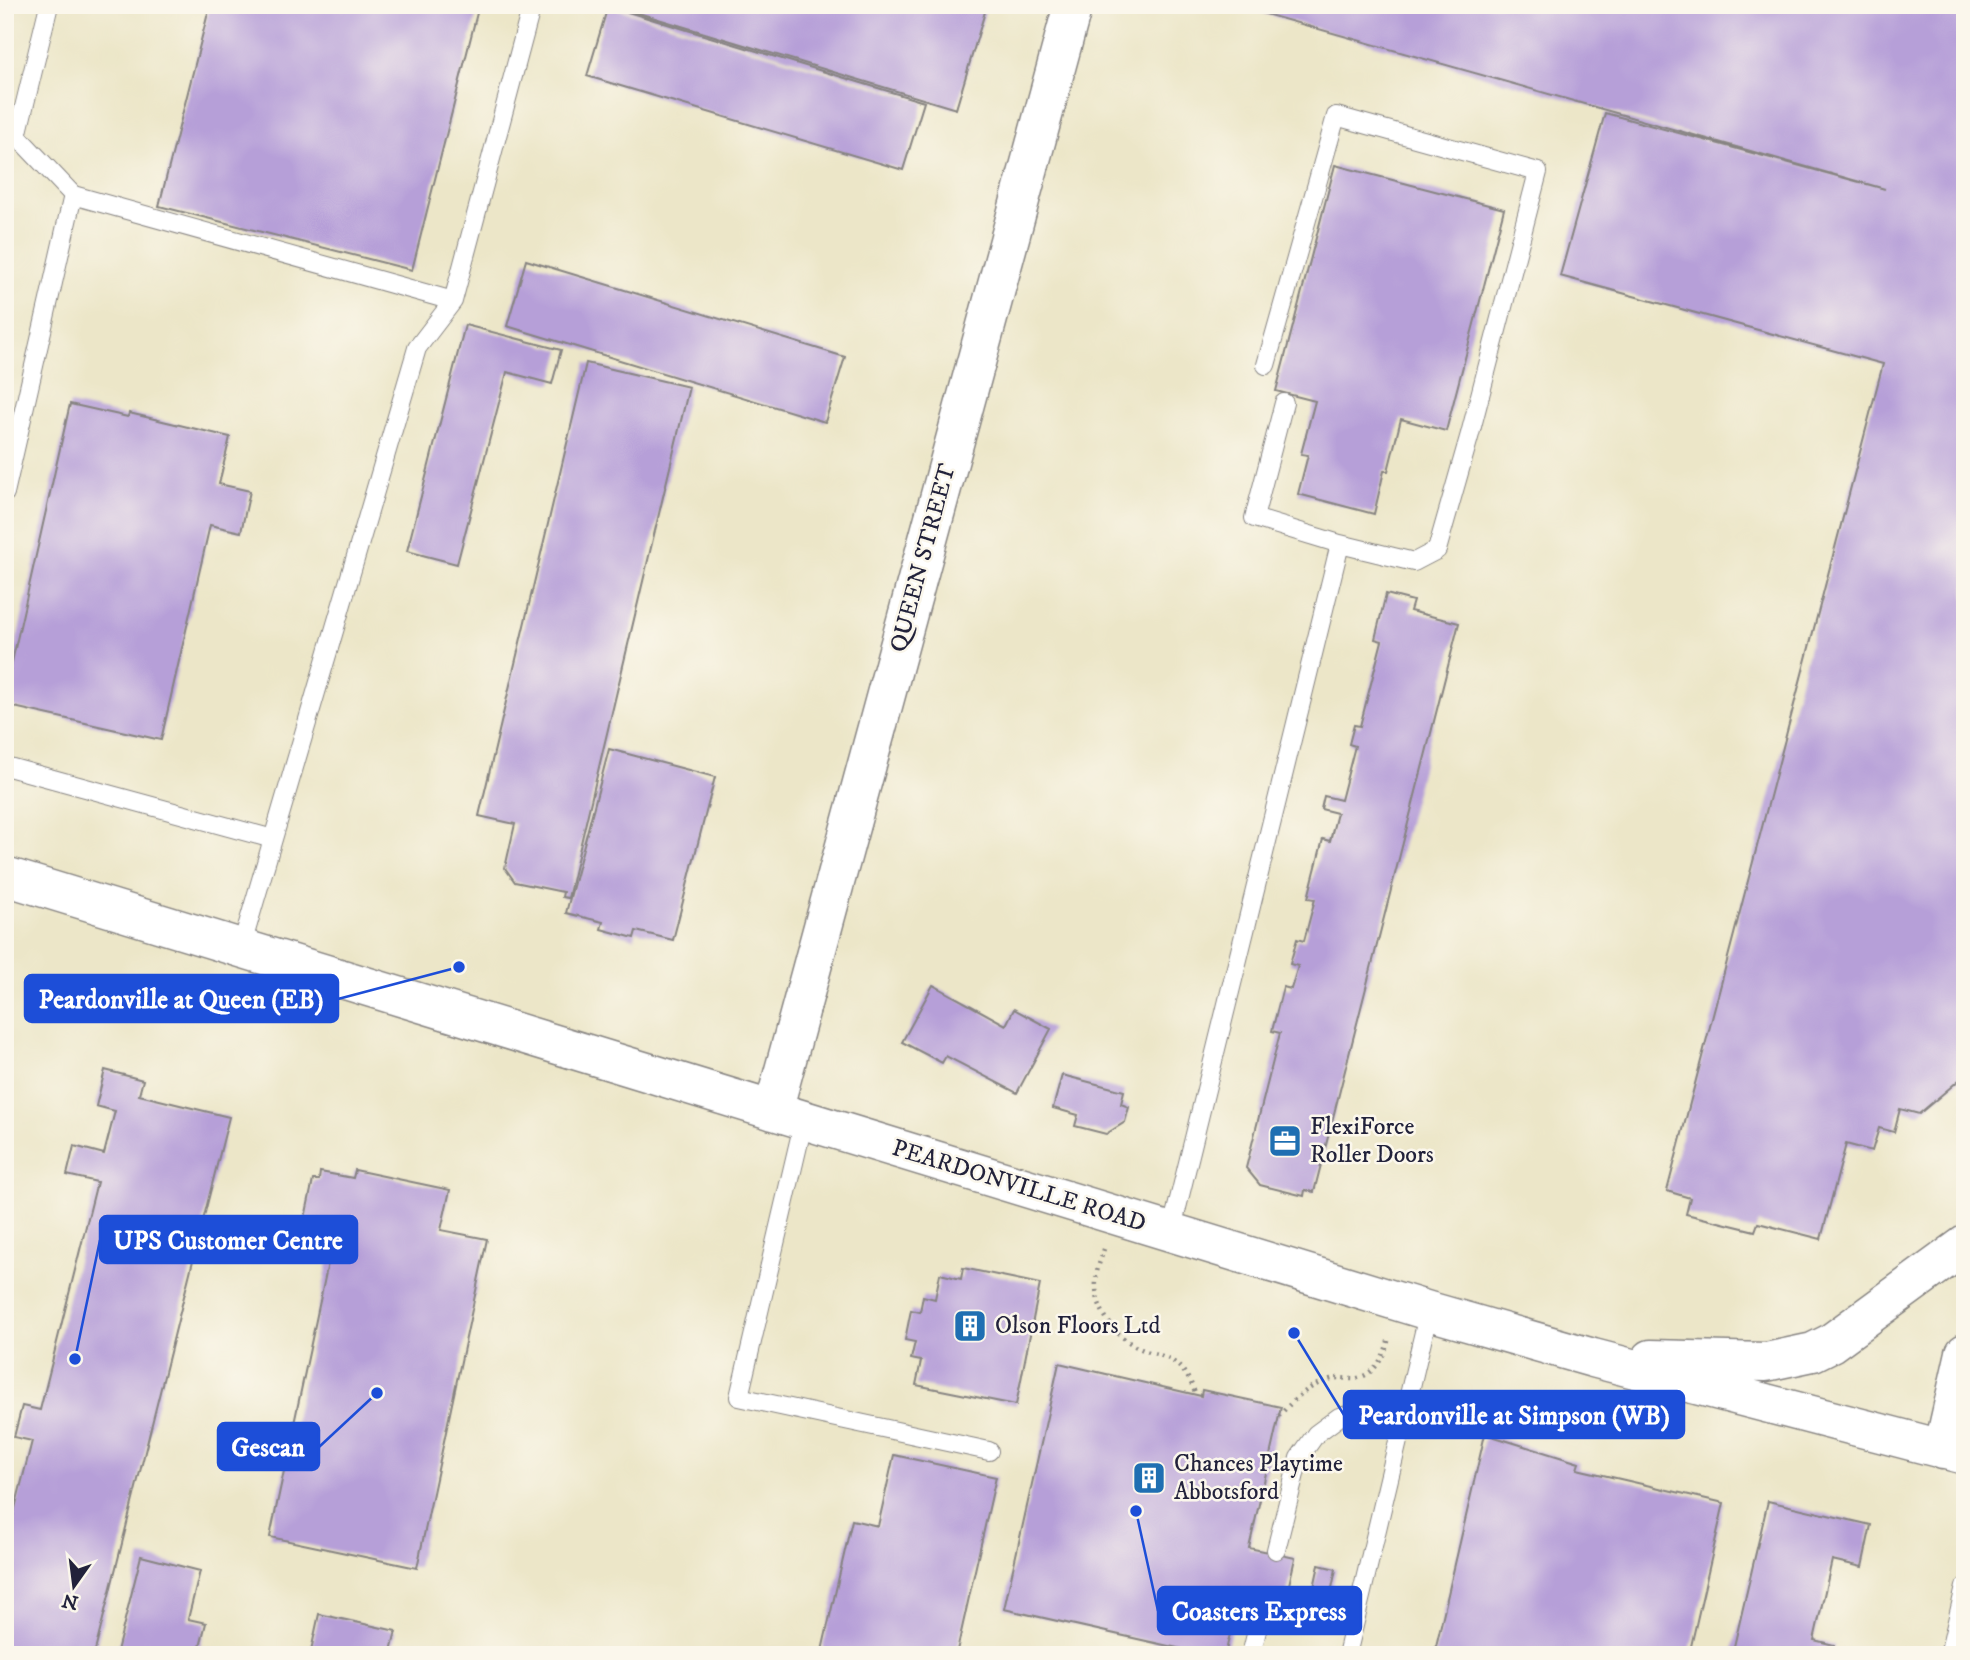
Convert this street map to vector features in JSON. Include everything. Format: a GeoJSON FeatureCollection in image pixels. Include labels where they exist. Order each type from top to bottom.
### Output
{"type":"FeatureCollection","features":[{"type":"Feature","properties":{"kind":"main road","name":"QUEEN STREET"},"geometry":{"type":"LineString","coordinates":[[789,1115],[1073,5]]}},
{"type":"Feature","properties":{"kind":"main road","name":"PEARDONVILLE ROAD"},"geometry":{"type":"LineString","coordinates":[[5,876],[1413,1307],[1593,1359],[1954,1452],[1965,1353]]}},
{"type":"Feature","properties":{"kind":"main road"},"geometry":{"type":"LineString","coordinates":[[1593,1359],[1706,1359],[1750,1363],[1789,1359],[1813,1352],[1831,1343],[1965,1245]]}},
{"type":"Feature","properties":{"kind":"lane"},"geometry":{"type":"LineString","coordinates":[[49,5],[11,135],[74,195],[453,301]]}},
{"type":"Feature","properties":{"kind":"lane"},"geometry":{"type":"LineString","coordinates":[[241,948],[417,348],[453,301],[532,5]]}},
{"type":"Feature","properties":{"kind":"lane"},"geometry":{"type":"LineString","coordinates":[[1266,365],[1336,116],[1538,172],[1437,550],[1414,562],[1340,544],[1254,518],[1284,403]]}},
{"type":"Feature","properties":{"kind":"lane"},"geometry":{"type":"LineString","coordinates":[[5,493],[74,195]]}},
{"type":"Feature","properties":{"kind":"lane"},"geometry":{"type":"LineString","coordinates":[[1171,1232],[1340,544]]}},
{"type":"Feature","properties":{"kind":"lane"},"geometry":{"type":"LineString","coordinates":[[5,766],[273,839]]}},
{"type":"Feature","properties":{"kind":"lane"},"geometry":{"type":"LineString","coordinates":[[789,1115],[739,1397],[989,1451]]}},
{"type":"Feature","properties":{"kind":"lane"},"geometry":{"type":"LineString","coordinates":[[1347,1655],[1404,1417],[1413,1307]]}},
{"type":"Feature","properties":{"kind":"lane"},"geometry":{"type":"LineString","coordinates":[[1276,1550],[1299,1458],[1316,1433],[1339,1418],[1370,1410],[1404,1417]]}},
{"type":"Feature","properties":{"kind":"lane"},"geometry":{"type":"LineString","coordinates":[[1949,1655],[1965,1587]]}},
{"type":"Feature","properties":{"kind":"lane"},"geometry":{"type":"LineString","coordinates":[[1251,1655],[1262,1610]]}},
{"type":"Feature","properties":{"kind":"path"},"geometry":{"type":"LineString","coordinates":[[1113,1215],[1096,1279],[1096,1297],[1103,1313],[1126,1340],[1140,1349],[1165,1357],[1178,1366],[1190,1378],[1196,1395]]}},
{"type":"Feature","properties":{"kind":"path"},"geometry":{"type":"LineString","coordinates":[[1279,1416],[1295,1398],[1314,1386],[1334,1378],[1355,1379],[1374,1370],[1413,1307]]}},
{"type":"Feature","properties":{"kind":"building"},"geometry":{"type":"Polygon","coordinates":[[[210,5],[479,5],[412,270],[159,206],[210,5]]]}},
{"type":"Feature","properties":{"kind":"building"},"geometry":{"type":"Polygon","coordinates":[[[612,5],[987,5],[956,109],[612,5]]]}},
{"type":"Feature","properties":{"kind":"building"},"geometry":{"type":"Polygon","coordinates":[[[1257,5],[1965,5],[1965,1075],[1919,1114],[1900,1109],[1894,1132],[1879,1128],[1872,1151],[1846,1144],[1821,1239],[1758,1223],[1755,1231],[1686,1214],[1690,1198],[1667,1191],[1883,364],[1560,276],[1605,113],[1885,189],[1255,11],[1257,5]]]}},
{"type":"Feature","properties":{"kind":"building"},"geometry":{"type":"Polygon","coordinates":[[[608,6],[924,102],[903,170],[587,76],[608,6]]]}},
{"type":"Feature","properties":{"kind":"building"},"geometry":{"type":"Polygon","coordinates":[[[1335,165],[1504,209],[1446,431],[1401,419],[1388,471],[1384,471],[1374,514],[1298,494],[1308,455],[1301,454],[1315,401],[1276,391],[1335,165]]]}},
{"type":"Feature","properties":{"kind":"building"},"geometry":{"type":"Polygon","coordinates":[[[526,260],[845,357],[825,422],[507,326],[526,260]]]}},
{"type":"Feature","properties":{"kind":"building"},"geometry":{"type":"Polygon","coordinates":[[[465,325],[561,350],[552,384],[507,372],[457,564],[407,551],[465,325]]]}},
{"type":"Feature","properties":{"kind":"building"},"geometry":{"type":"Polygon","coordinates":[[[586,363],[689,387],[568,898],[562,897],[563,892],[515,882],[505,868],[515,824],[479,816],[586,363]]]}},
{"type":"Feature","properties":{"kind":"building"},"geometry":{"type":"Polygon","coordinates":[[[70,404],[128,417],[129,413],[230,437],[219,484],[250,491],[241,532],[210,525],[161,740],[5,705],[5,693],[70,404]]]}},
{"type":"Feature","properties":{"kind":"building"},"geometry":{"type":"Polygon","coordinates":[[[1386,594],[1413,601],[1410,611],[1459,623],[1314,1192],[1305,1190],[1304,1196],[1260,1185],[1246,1168],[1280,1033],[1272,1031],[1283,987],[1291,989],[1298,966],[1290,964],[1297,939],[1304,941],[1315,899],[1308,898],[1323,839],[1330,841],[1337,813],[1321,809],[1324,796],[1341,800],[1355,746],[1349,744],[1354,725],[1360,726],[1382,641],[1375,639],[1386,594]]]}},
{"type":"Feature","properties":{"kind":"building"},"geometry":{"type":"Polygon","coordinates":[[[609,749],[715,777],[673,940],[636,931],[634,938],[601,929],[603,922],[566,913],[609,749]]]}},
{"type":"Feature","properties":{"kind":"building"},"geometry":{"type":"Polygon","coordinates":[[[933,985],[1006,1025],[1014,1009],[1051,1029],[1017,1093],[946,1056],[942,1063],[902,1042],[933,985]]]}},
{"type":"Feature","properties":{"kind":"building"},"geometry":{"type":"Polygon","coordinates":[[[105,1070],[143,1080],[139,1095],[229,1117],[94,1655],[5,1655],[5,1548],[32,1441],[14,1437],[22,1406],[40,1410],[97,1182],[67,1175],[74,1146],[104,1154],[115,1111],[96,1106],[105,1070]]]}},
{"type":"Feature","properties":{"kind":"building"},"geometry":{"type":"Polygon","coordinates":[[[1062,1075],[1124,1091],[1121,1104],[1129,1107],[1125,1122],[1106,1134],[1075,1126],[1078,1115],[1053,1108],[1062,1075]]]}},
{"type":"Feature","properties":{"kind":"building"},"geometry":{"type":"Polygon","coordinates":[[[355,1170],[450,1190],[441,1230],[487,1239],[417,1568],[270,1537],[331,1249],[300,1242],[313,1180],[319,1180],[320,1172],[353,1178],[355,1170]]]}},
{"type":"Feature","properties":{"kind":"building","name":"Olson Floors Ltd"},"geometry":{"type":"Polygon","coordinates":[[[963,1268],[1040,1284],[1016,1405],[916,1385],[921,1361],[911,1359],[915,1342],[905,1340],[911,1310],[920,1312],[923,1296],[935,1299],[940,1274],[961,1279],[963,1268]]]}},
{"type":"Feature","properties":{"kind":"building","name":"Chances Playtime Abbotsford"},"geometry":{"type":"Polygon","coordinates":[[[1059,1363],[1201,1396],[1202,1390],[1281,1407],[1249,1548],[1295,1558],[1284,1607],[1239,1596],[1225,1655],[1180,1655],[1182,1649],[1004,1609],[1059,1363]]]}},
{"type":"Feature","properties":{"kind":"building"},"geometry":{"type":"Polygon","coordinates":[[[1485,1434],[1579,1463],[1577,1469],[1724,1503],[1689,1655],[1434,1655],[1485,1434]]]}},
{"type":"Feature","properties":{"kind":"building"},"geometry":{"type":"Polygon","coordinates":[[[894,1455],[996,1477],[956,1655],[821,1655],[852,1520],[878,1526],[894,1455]]]}},
{"type":"Feature","properties":{"kind":"building"},"geometry":{"type":"Polygon","coordinates":[[[1768,1501],[1871,1525],[1862,1567],[1832,1560],[1814,1640],[1834,1645],[1832,1655],[1732,1655],[1768,1501]]]}},
{"type":"Feature","properties":{"kind":"building"},"geometry":{"type":"Polygon","coordinates":[[[141,1556],[200,1571],[188,1619],[206,1623],[198,1655],[116,1655],[141,1556]]]}},
{"type":"Feature","properties":{"kind":"building"},"geometry":{"type":"Polygon","coordinates":[[[1319,1565],[1336,1569],[1325,1622],[1307,1619],[1319,1565]]]}},
{"type":"Feature","properties":{"kind":"building"},"geometry":{"type":"Polygon","coordinates":[[[319,1614],[396,1631],[390,1655],[310,1655],[319,1614]]]}},
{"type":"Feature","properties":{"kind":"place","name":"Peardonville at Queen (EB)"},"geometry":{"type":"Point","coordinates":[459,967]}},
{"type":"Feature","properties":{"kind":"place","name":"FlexiForce Roller Doors"},"geometry":{"type":"Point","coordinates":[1285,1141]}},
{"type":"Feature","properties":{"kind":"place","name":"Olson Floors Ltd"},"geometry":{"type":"Point","coordinates":[970,1326]}},
{"type":"Feature","properties":{"kind":"place","name":"Peardonville at Simpson (WB)"},"geometry":{"type":"Point","coordinates":[1294,1333]}},
{"type":"Feature","properties":{"kind":"place","name":"UPS Customer Centre"},"geometry":{"type":"Point","coordinates":[75,1359]}},
{"type":"Feature","properties":{"kind":"place","name":"Gescan"},"geometry":{"type":"Point","coordinates":[377,1393]}},
{"type":"Feature","properties":{"kind":"place","name":"Chances Playtime Abbotsford"},"geometry":{"type":"Point","coordinates":[1149,1478]}},
{"type":"Feature","properties":{"kind":"place","name":"Coasters Express"},"geometry":{"type":"Point","coordinates":[1136,1511]}}]}
